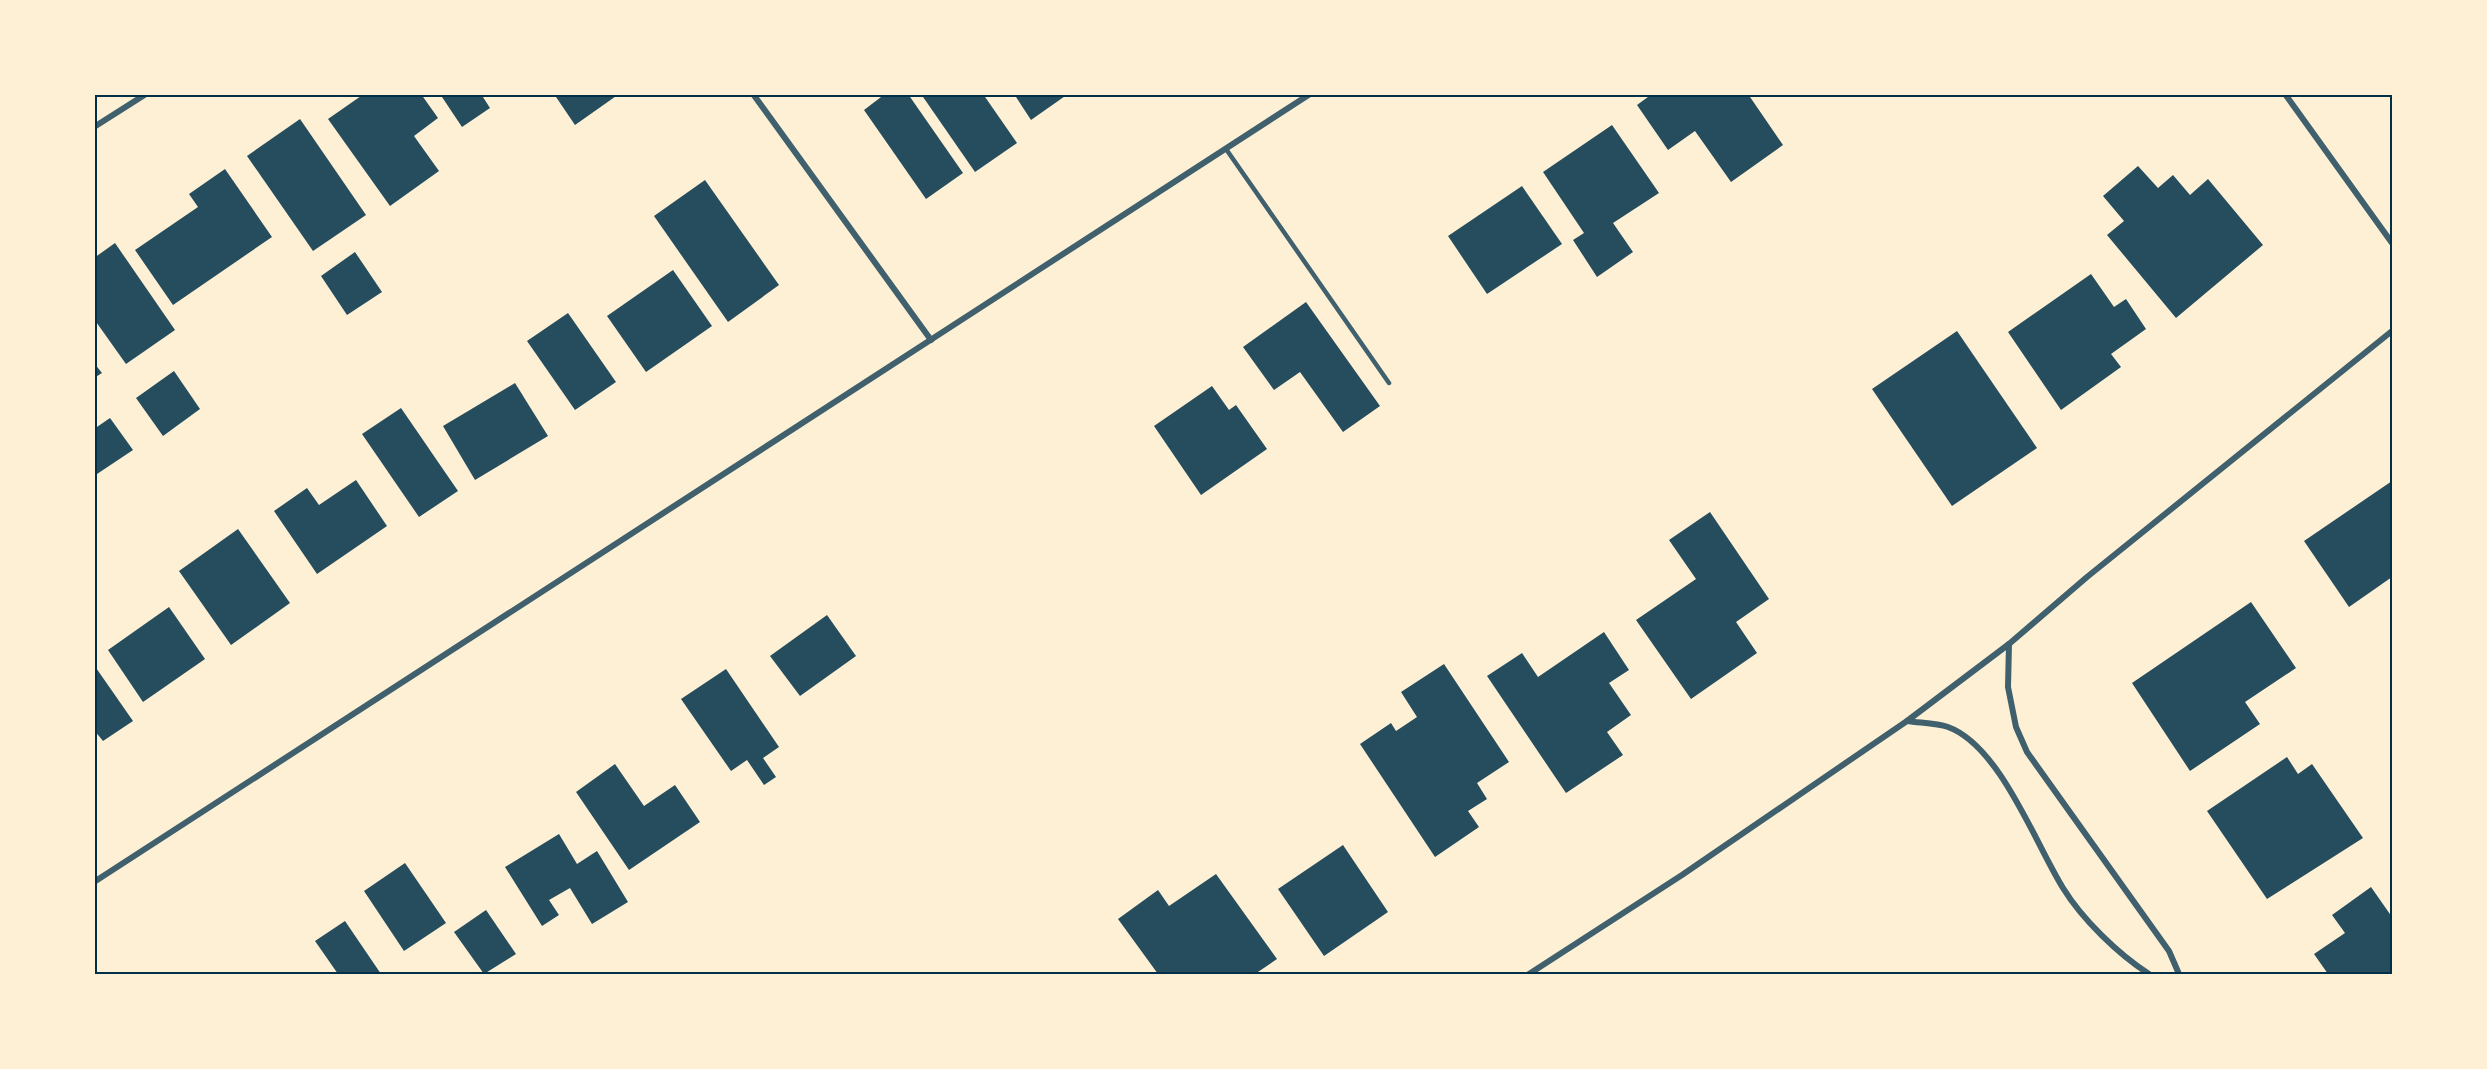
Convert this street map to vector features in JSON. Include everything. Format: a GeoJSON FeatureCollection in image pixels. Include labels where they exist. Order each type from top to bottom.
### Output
{"type":"FeatureCollection","features":[{"type":"Feature","properties":{"kind":"street"},"geometry":{"type":"LineString","coordinates":[[94,127],[146,94]]}},
{"type":"Feature","properties":{"kind":"street"},"geometry":{"type":"LineString","coordinates":[[753,94],[931,340]]}},
{"type":"Feature","properties":{"kind":"street"},"geometry":{"type":"LineString","coordinates":[[94,882],[1310,94]]}},
{"type":"Feature","properties":{"kind":"street"},"geometry":{"type":"LineString","coordinates":[[2285,94],[2392,243]]}},
{"type":"Feature","properties":{"kind":"street"},"geometry":{"type":"LineString","coordinates":[[1529,975],[1682,875],[1907,721],[2009,644],[2087,577],[2392,331]]}},
{"type":"Feature","properties":{"kind":"street"},"geometry":{"type":"LineString","coordinates":[[2009,644],[2008,687],[2016,727],[2026,752],[2169,951],[2179,975]]}},
{"type":"Feature","properties":{"kind":"street"},"geometry":{"type":"LineString","coordinates":[[1907,721],[1948,727],[1970,741],[2001,776],[2062,888],[2083,916],[2149,975]]}},
{"type":"Feature","properties":{"kind":"lane"},"geometry":{"type":"LineString","coordinates":[[1226,149],[1389,383]]}},
{"type":"Feature","properties":{"kind":"building"},"geometry":{"type":"Polygon","coordinates":[[[359,94],[421,94],[438,118],[414,136],[439,171],[390,206],[328,119],[361,96],[359,94]]]}},
{"type":"Feature","properties":{"kind":"building"},"geometry":{"type":"Polygon","coordinates":[[[440,94],[481,94],[490,108],[462,127],[440,94]]]}},
{"type":"Feature","properties":{"kind":"building"},"geometry":{"type":"Polygon","coordinates":[[[554,94],[619,94],[575,125],[554,94]]]}},
{"type":"Feature","properties":{"kind":"building"},"geometry":{"type":"Polygon","coordinates":[[[885,94],[908,94],[963,173],[926,199],[864,110],[885,94]]]}},
{"type":"Feature","properties":{"kind":"building"},"geometry":{"type":"Polygon","coordinates":[[[921,94],[983,94],[1017,143],[975,172],[921,94]]]}},
{"type":"Feature","properties":{"kind":"building"},"geometry":{"type":"Polygon","coordinates":[[[1014,94],[1068,94],[1031,120],[1014,94]]]}},
{"type":"Feature","properties":{"kind":"building"},"geometry":{"type":"Polygon","coordinates":[[[1652,94],[1748,94],[1783,145],[1731,182],[1695,131],[1668,150],[1637,105],[1652,94]]]}},
{"type":"Feature","properties":{"kind":"building"},"geometry":{"type":"Polygon","coordinates":[[[300,119],[366,215],[313,251],[247,156],[300,119]]]}},
{"type":"Feature","properties":{"kind":"building"},"geometry":{"type":"Polygon","coordinates":[[[1612,125],[1659,193],[1613,223],[1633,252],[1597,277],[1573,240],[1584,233],[1543,172],[1612,125]]]}},
{"type":"Feature","properties":{"kind":"building"},"geometry":{"type":"Polygon","coordinates":[[[2138,166],[2158,188],[2173,175],[2190,195],[2208,179],[2263,245],[2176,318],[2107,235],[2124,221],[2103,196],[2138,166]]]}},
{"type":"Feature","properties":{"kind":"building"},"geometry":{"type":"Polygon","coordinates":[[[225,169],[272,237],[173,305],[135,250],[198,207],[189,194],[225,169]]]}},
{"type":"Feature","properties":{"kind":"building"},"geometry":{"type":"Polygon","coordinates":[[[705,180],[779,285],[728,322],[654,216],[705,180]]]}},
{"type":"Feature","properties":{"kind":"building"},"geometry":{"type":"Polygon","coordinates":[[[1522,186],[1562,244],[1487,294],[1448,236],[1522,186]]]}},
{"type":"Feature","properties":{"kind":"building"},"geometry":{"type":"Polygon","coordinates":[[[115,243],[175,330],[126,364],[94,319],[94,258],[115,243]]]}},
{"type":"Feature","properties":{"kind":"building"},"geometry":{"type":"Polygon","coordinates":[[[355,252],[382,292],[347,315],[321,276],[355,252]]]}},
{"type":"Feature","properties":{"kind":"building"},"geometry":{"type":"Polygon","coordinates":[[[673,270],[712,326],[646,372],[607,316],[673,270]]]}},
{"type":"Feature","properties":{"kind":"building"},"geometry":{"type":"Polygon","coordinates":[[[2091,274],[2114,307],[2126,299],[2146,329],[2111,354],[2121,367],[2061,410],[2008,332],[2091,274]]]}},
{"type":"Feature","properties":{"kind":"building"},"geometry":{"type":"Polygon","coordinates":[[[1306,302],[1380,406],[1343,432],[1300,372],[1274,390],[1243,347],[1306,302]]]}},
{"type":"Feature","properties":{"kind":"building"},"geometry":{"type":"Polygon","coordinates":[[[568,313],[616,382],[575,410],[527,341],[568,313]]]}},
{"type":"Feature","properties":{"kind":"building"},"geometry":{"type":"Polygon","coordinates":[[[1957,331],[2037,448],[1952,506],[1872,389],[1957,331]]]}},
{"type":"Feature","properties":{"kind":"building"},"geometry":{"type":"Polygon","coordinates":[[[94,363],[102,373],[94,378],[94,363]]]}},
{"type":"Feature","properties":{"kind":"building"},"geometry":{"type":"Polygon","coordinates":[[[174,371],[200,409],[163,436],[136,398],[174,371]]]}},
{"type":"Feature","properties":{"kind":"building"},"geometry":{"type":"Polygon","coordinates":[[[515,383],[548,436],[475,480],[443,426],[515,383]]]}},
{"type":"Feature","properties":{"kind":"building"},"geometry":{"type":"Polygon","coordinates":[[[1212,386],[1229,410],[1236,405],[1267,449],[1201,495],[1154,426],[1212,386]]]}},
{"type":"Feature","properties":{"kind":"building"},"geometry":{"type":"Polygon","coordinates":[[[401,408],[458,491],[419,517],[362,434],[401,408]]]}},
{"type":"Feature","properties":{"kind":"building"},"geometry":{"type":"Polygon","coordinates":[[[110,418],[133,450],[94,476],[94,429],[110,418]]]}},
{"type":"Feature","properties":{"kind":"building"},"geometry":{"type":"Polygon","coordinates":[[[356,480],[387,526],[317,574],[274,511],[307,488],[319,505],[356,480]]]}},
{"type":"Feature","properties":{"kind":"building"},"geometry":{"type":"Polygon","coordinates":[[[2392,481],[2392,577],[2349,607],[2304,541],[2392,481]]]}},
{"type":"Feature","properties":{"kind":"building"},"geometry":{"type":"Polygon","coordinates":[[[1710,512],[1769,599],[1736,622],[1757,653],[1691,699],[1636,620],[1696,579],[1669,540],[1710,512]]]}},
{"type":"Feature","properties":{"kind":"building"},"geometry":{"type":"Polygon","coordinates":[[[238,529],[290,603],[231,645],[179,571],[238,529]]]}},
{"type":"Feature","properties":{"kind":"building"},"geometry":{"type":"Polygon","coordinates":[[[2251,602],[2296,668],[2245,702],[2260,724],[2190,771],[2132,683],[2251,602]]]}},
{"type":"Feature","properties":{"kind":"building"},"geometry":{"type":"Polygon","coordinates":[[[169,607],[205,659],[143,702],[108,650],[169,607]]]}},
{"type":"Feature","properties":{"kind":"building"},"geometry":{"type":"Polygon","coordinates":[[[827,615],[856,656],[800,696],[770,656],[827,615]]]}},
{"type":"Feature","properties":{"kind":"building"},"geometry":{"type":"Polygon","coordinates":[[[1604,632],[1629,670],[1609,683],[1631,715],[1607,732],[1623,755],[1566,793],[1487,676],[1522,653],[1538,677],[1604,632]]]}},
{"type":"Feature","properties":{"kind":"building"},"geometry":{"type":"Polygon","coordinates":[[[1444,664],[1509,762],[1477,783],[1487,799],[1468,811],[1479,827],[1435,857],[1360,744],[1391,723],[1396,731],[1417,717],[1401,692],[1444,664]]]}},
{"type":"Feature","properties":{"kind":"building"},"geometry":{"type":"Polygon","coordinates":[[[94,665],[133,721],[103,741],[94,730],[94,665]]]}},
{"type":"Feature","properties":{"kind":"building"},"geometry":{"type":"Polygon","coordinates":[[[726,669],[779,747],[763,758],[776,777],[764,785],[747,760],[731,771],[681,699],[726,669]]]}},
{"type":"Feature","properties":{"kind":"building"},"geometry":{"type":"Polygon","coordinates":[[[2287,757],[2298,774],[2312,764],[2363,838],[2267,899],[2207,811],[2287,757]]]}},
{"type":"Feature","properties":{"kind":"building"},"geometry":{"type":"Polygon","coordinates":[[[615,764],[644,806],[675,785],[700,822],[629,870],[576,792],[615,764]]]}},
{"type":"Feature","properties":{"kind":"building"},"geometry":{"type":"Polygon","coordinates":[[[559,834],[577,864],[597,851],[628,902],[592,924],[570,888],[549,900],[559,915],[542,926],[505,867],[559,834]]]}},
{"type":"Feature","properties":{"kind":"building"},"geometry":{"type":"Polygon","coordinates":[[[1343,845],[1388,912],[1324,956],[1278,889],[1343,845]]]}},
{"type":"Feature","properties":{"kind":"building"},"geometry":{"type":"Polygon","coordinates":[[[405,863],[446,923],[404,951],[364,891],[405,863]]]}},
{"type":"Feature","properties":{"kind":"building"},"geometry":{"type":"Polygon","coordinates":[[[1216,874],[1277,959],[1255,974],[1158,974],[1118,919],[1158,890],[1169,906],[1216,874]]]}},
{"type":"Feature","properties":{"kind":"building"},"geometry":{"type":"Polygon","coordinates":[[[2371,887],[2392,917],[2392,974],[2328,974],[2314,954],[2345,933],[2332,915],[2371,887]]]}},
{"type":"Feature","properties":{"kind":"building"},"geometry":{"type":"Polygon","coordinates":[[[486,910],[516,954],[484,974],[454,932],[486,910]]]}},
{"type":"Feature","properties":{"kind":"building"},"geometry":{"type":"Polygon","coordinates":[[[345,921],[381,974],[338,974],[315,941],[345,921]]]}}]}
